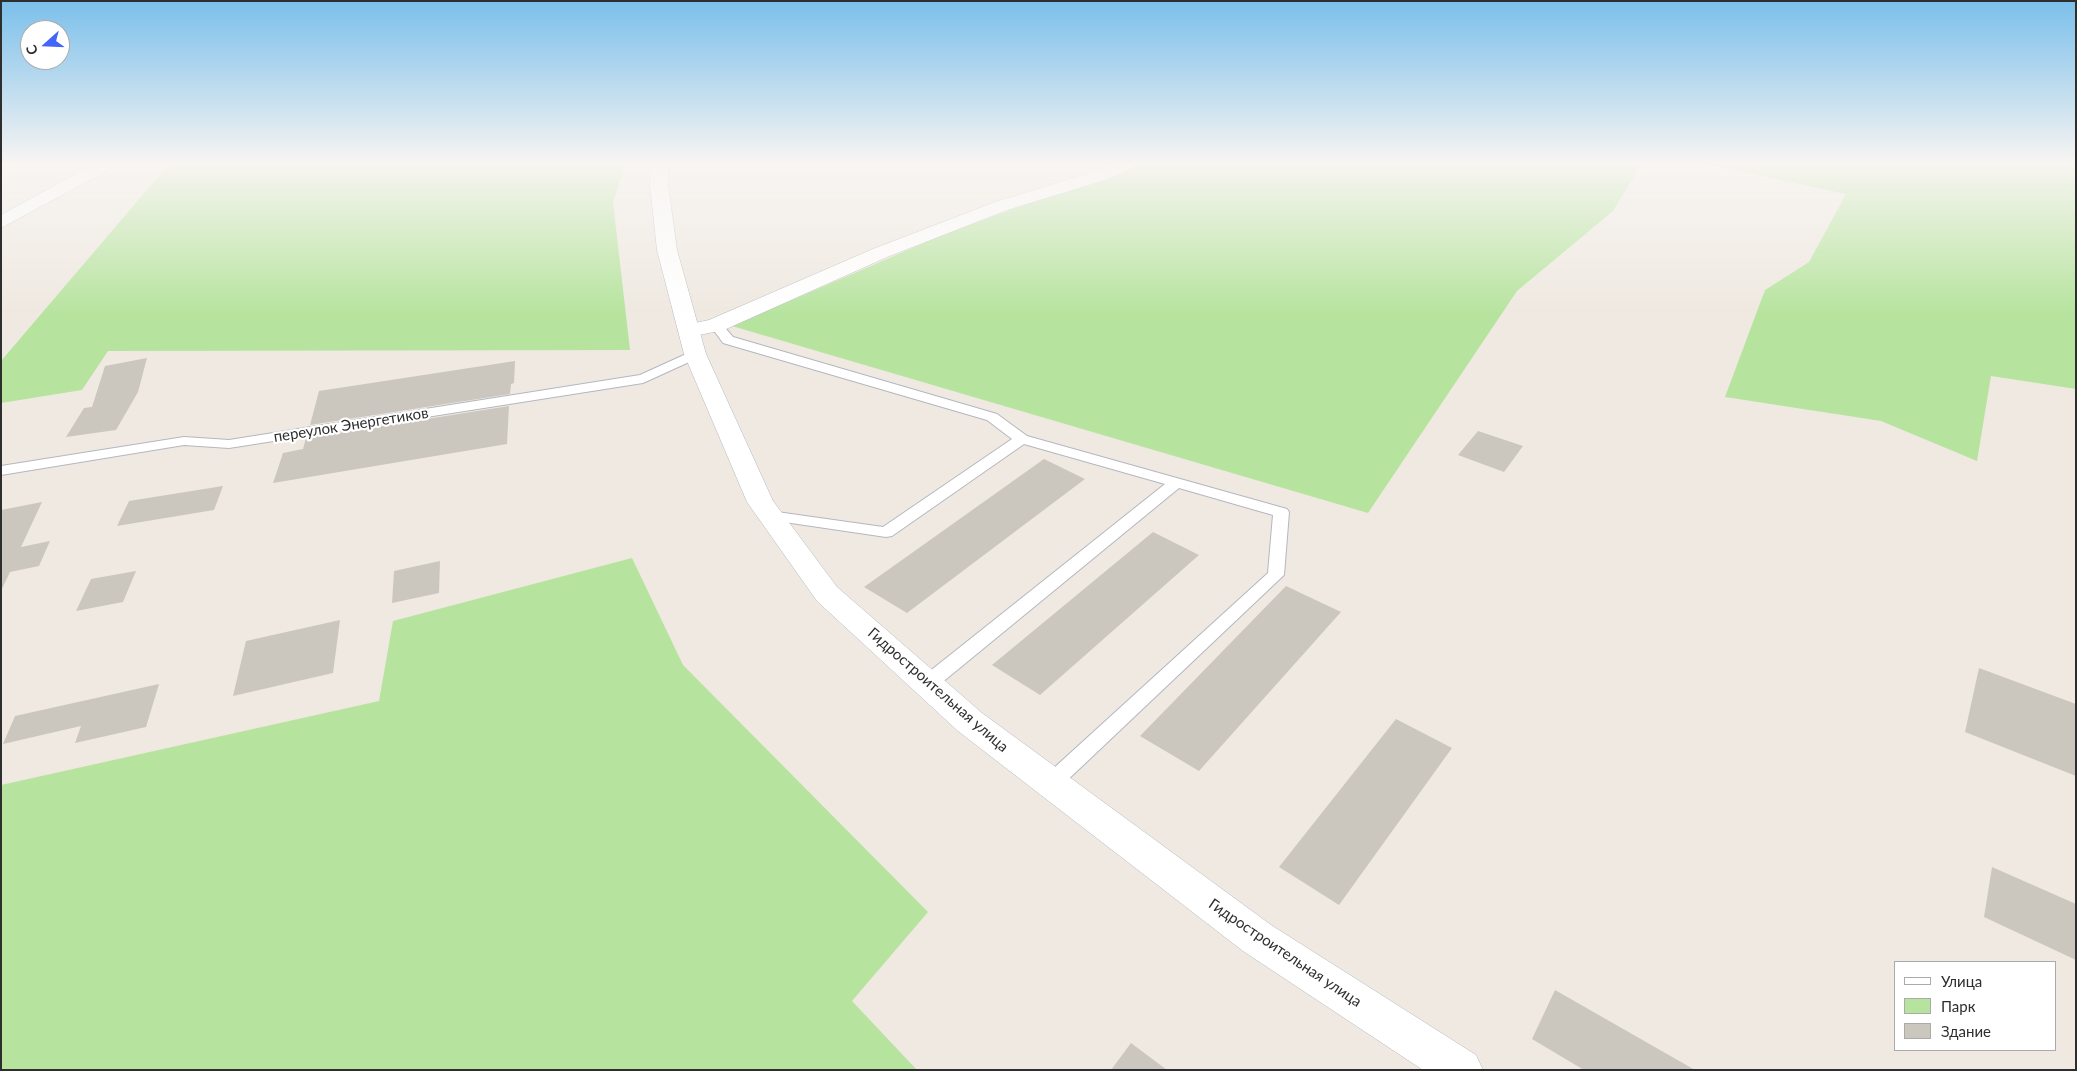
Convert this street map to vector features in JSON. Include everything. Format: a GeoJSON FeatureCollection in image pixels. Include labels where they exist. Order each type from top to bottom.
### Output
{"type":"FeatureCollection","features":[{"type":"Feature","properties":{"kind":"street"},"geometry":{"type":"LineString","coordinates":[[1,223],[17,214]]}},
{"type":"Feature","properties":{"kind":"street","name":"Гидростроительная улица"},"geometry":{"type":"LineString","coordinates":[[663,214],[668,250],[760,502],[827,594],[970,722],[1257,938],[1462,1070]]}},
{"type":"Feature","properties":{"kind":"street"},"geometry":{"type":"LineString","coordinates":[[700,337],[880,253],[981,214]]}},
{"type":"Feature","properties":{"kind":"lane"},"geometry":{"type":"LineString","coordinates":[[700,337],[728,340],[992,418],[1022,439],[1281,512],[1276,576],[1051,783]]}},
{"type":"Feature","properties":{"kind":"lane","name":"переулок Энергетиков"},"geometry":{"type":"LineString","coordinates":[[1,471],[184,441],[229,444],[643,380],[700,337]]}},
{"type":"Feature","properties":{"kind":"lane"},"geometry":{"type":"LineString","coordinates":[[770,516],[886,532],[1022,439]]}},
{"type":"Feature","properties":{"kind":"lane"},"geometry":{"type":"LineString","coordinates":[[927,684],[1176,483]]}},
{"type":"Feature","properties":{"kind":"green space"},"geometry":{"type":"Polygon","coordinates":[[[126,214],[614,214],[630,350],[108,351],[82,390],[1,403],[1,361],[126,214]]]}},
{"type":"Feature","properties":{"kind":"green space"},"geometry":{"type":"Polygon","coordinates":[[[999,214],[1609,214],[1517,291],[1368,513],[732,326],[940,236],[999,214]]]}},
{"type":"Feature","properties":{"kind":"green space"},"geometry":{"type":"Polygon","coordinates":[[[1835,214],[2076,214],[2076,389],[1991,376],[1977,461],[1881,421],[1725,397],[1765,290],[1809,262],[1835,214]]]}},
{"type":"Feature","properties":{"kind":"green space"},"geometry":{"type":"Polygon","coordinates":[[[632,558],[683,665],[928,912],[852,1001],[917,1070],[1,1070],[1,785],[379,701],[393,621],[632,558]]]}},
{"type":"Feature","properties":{"kind":"building"},"geometry":{"type":"Polygon","coordinates":[[[147,358],[138,392],[116,430],[66,437],[84,408],[92,407],[105,366],[147,358]]]}},
{"type":"Feature","properties":{"kind":"building"},"geometry":{"type":"Polygon","coordinates":[[[515,361],[514,383],[511,384],[510,394],[310,425],[319,391],[515,361]]]}},
{"type":"Feature","properties":{"kind":"building"},"geometry":{"type":"Polygon","coordinates":[[[509,406],[507,444],[273,483],[283,453],[303,449],[306,438],[509,406]]]}},
{"type":"Feature","properties":{"kind":"building"},"geometry":{"type":"Polygon","coordinates":[[[1478,431],[1523,446],[1504,472],[1458,455],[1478,431]]]}},
{"type":"Feature","properties":{"kind":"building"},"geometry":{"type":"Polygon","coordinates":[[[1044,459],[1085,479],[907,613],[864,587],[1044,459]]]}},
{"type":"Feature","properties":{"kind":"building"},"geometry":{"type":"Polygon","coordinates":[[[223,486],[214,510],[117,526],[129,501],[223,486]]]}},
{"type":"Feature","properties":{"kind":"building"},"geometry":{"type":"Polygon","coordinates":[[[42,502],[21,547],[50,541],[39,566],[10,572],[1,591],[1,510],[42,502]]]}},
{"type":"Feature","properties":{"kind":"building"},"geometry":{"type":"Polygon","coordinates":[[[1153,532],[1199,555],[1040,695],[992,665],[1153,532]]]}},
{"type":"Feature","properties":{"kind":"building"},"geometry":{"type":"Polygon","coordinates":[[[440,561],[439,593],[392,603],[394,571],[440,561]]]}},
{"type":"Feature","properties":{"kind":"building"},"geometry":{"type":"Polygon","coordinates":[[[136,571],[123,602],[76,611],[91,579],[136,571]]]}},
{"type":"Feature","properties":{"kind":"building"},"geometry":{"type":"Polygon","coordinates":[[[1286,586],[1341,612],[1199,771],[1140,736],[1286,586]]]}},
{"type":"Feature","properties":{"kind":"building"},"geometry":{"type":"Polygon","coordinates":[[[340,620],[333,673],[233,696],[246,641],[340,620]]]}},
{"type":"Feature","properties":{"kind":"building"},"geometry":{"type":"Polygon","coordinates":[[[1979,668],[2076,704],[2076,776],[1965,732],[1979,668]]]}},
{"type":"Feature","properties":{"kind":"building"},"geometry":{"type":"Polygon","coordinates":[[[159,684],[146,727],[75,743],[81,726],[3,744],[15,716],[159,684]]]}},
{"type":"Feature","properties":{"kind":"building"},"geometry":{"type":"Polygon","coordinates":[[[1396,719],[1452,748],[1339,905],[1279,867],[1396,719]]]}},
{"type":"Feature","properties":{"kind":"building"},"geometry":{"type":"Polygon","coordinates":[[[1992,867],[2076,904],[2076,960],[1984,917],[1992,867]]]}},
{"type":"Feature","properties":{"kind":"building"},"geometry":{"type":"Polygon","coordinates":[[[1555,990],[1695,1070],[1584,1070],[1532,1039],[1555,990]]]}},
{"type":"Feature","properties":{"kind":"building"},"geometry":{"type":"Polygon","coordinates":[[[1131,1043],[1167,1070],[1111,1070],[1131,1043]]]}}]}
